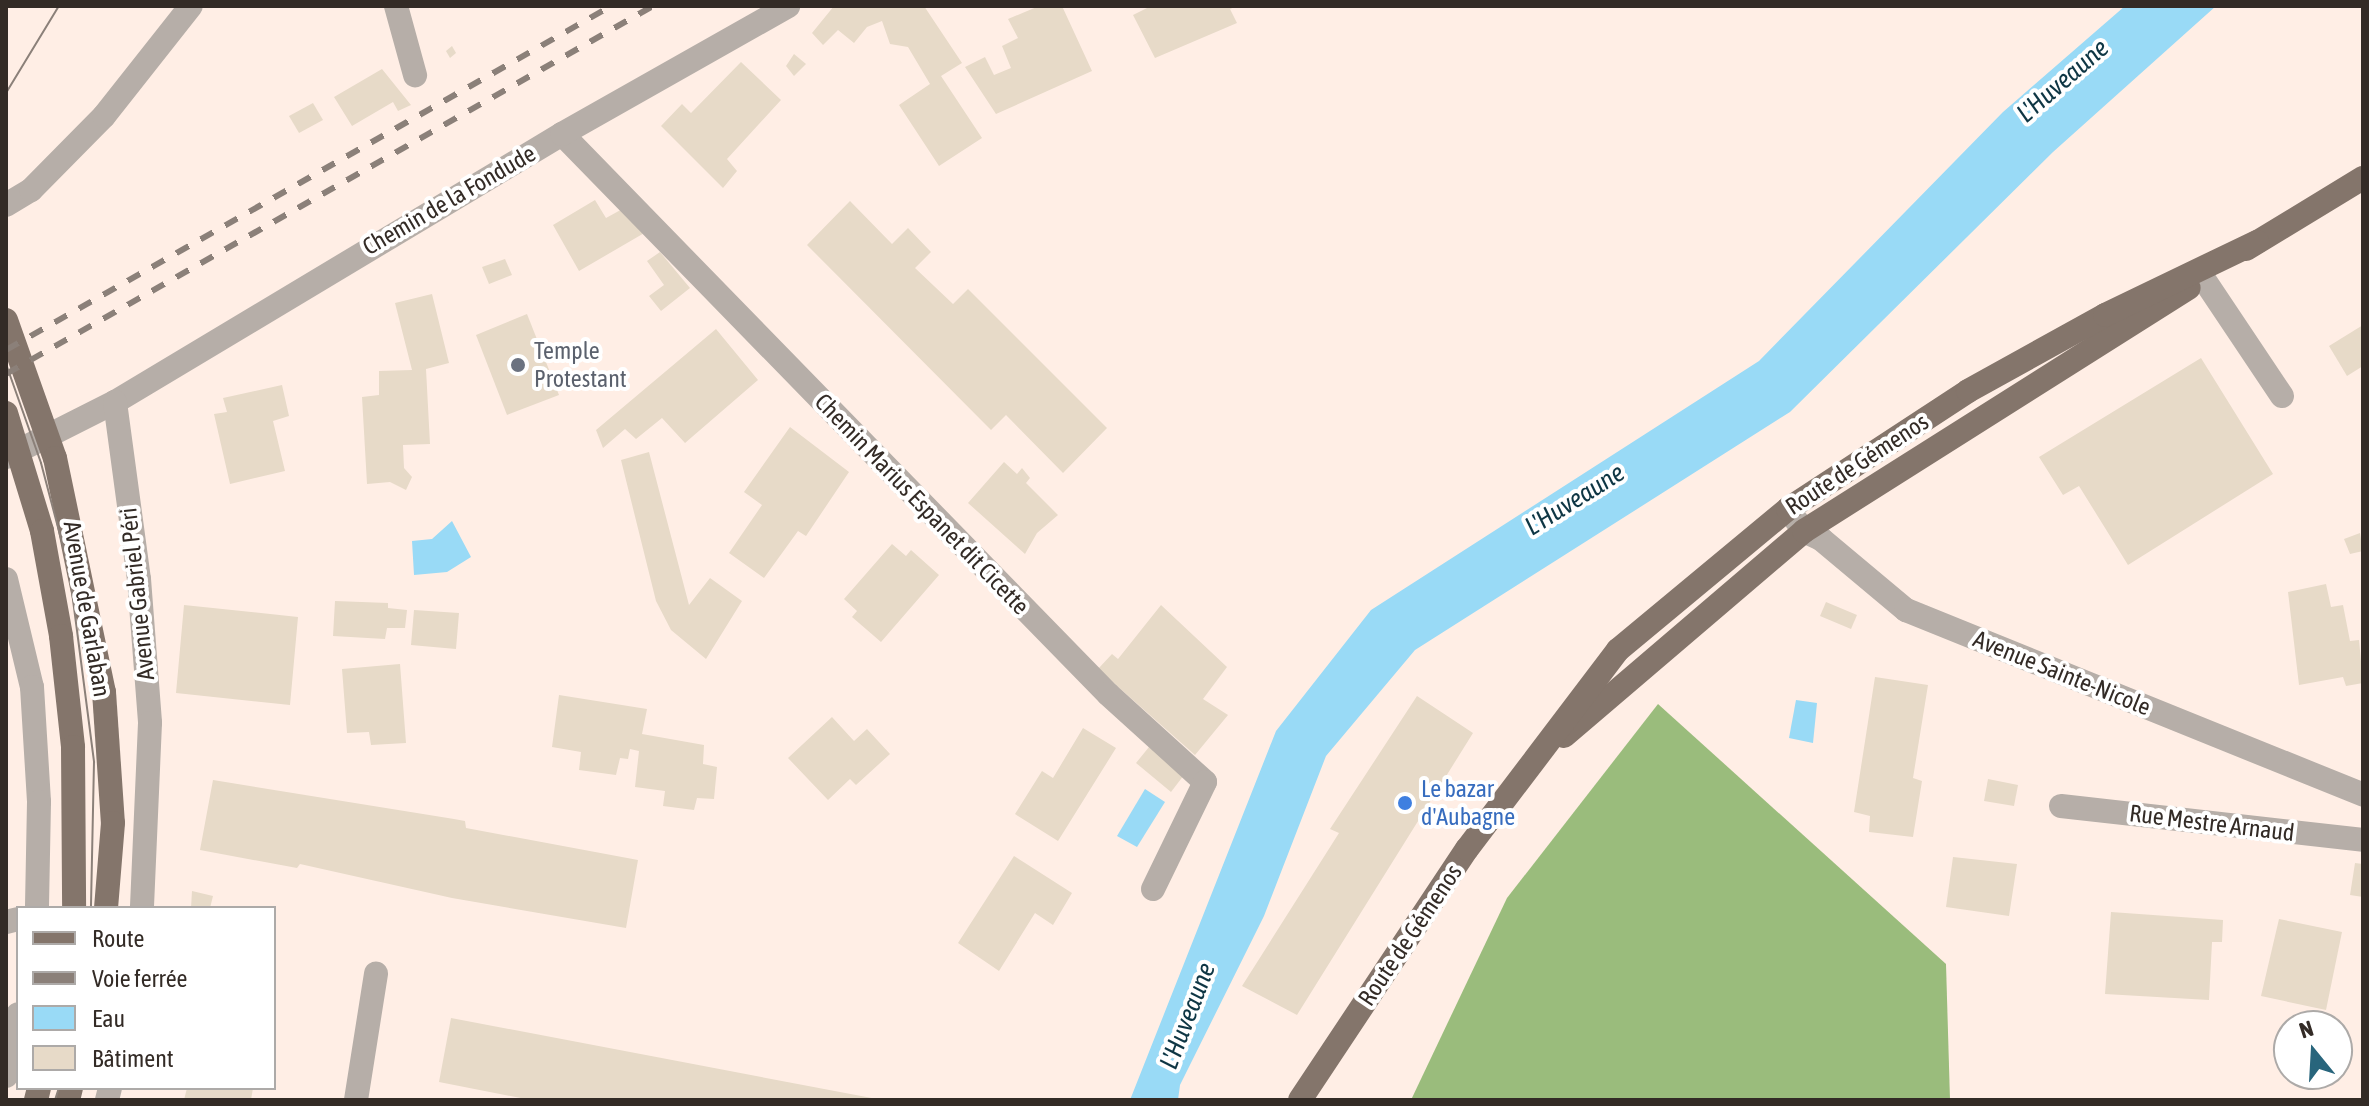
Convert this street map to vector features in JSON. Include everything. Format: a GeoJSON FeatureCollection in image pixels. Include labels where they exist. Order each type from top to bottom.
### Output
{"type":"FeatureCollection","features":[{"type":"Feature","properties":{"kind":"main road","name":"Route de Gémenos"},"geometry":{"type":"LineString","coordinates":[[1523,772],[1804,531],[2257,242],[2363,178]]}},
{"type":"Feature","properties":{"kind":"main road","name":"Route de Gémenos"},"geometry":{"type":"LineString","coordinates":[[1300,1100],[1523,772],[1618,650],[1788,509],[1968,391],[2105,315],[2257,242]]}},
{"type":"Feature","properties":{"kind":"main road","name":"Avenue de Garlaban"},"geometry":{"type":"LineString","coordinates":[[6,320],[59,471],[104,692],[113,823],[106,906]]}},
{"type":"Feature","properties":{"kind":"main road","name":"Avenue de Garlaban"},"geometry":{"type":"LineString","coordinates":[[6,413],[27,471],[61,636],[73,747],[74,906]]}},
{"type":"Feature","properties":{"kind":"street"},"geometry":{"type":"LineString","coordinates":[[6,205],[31,190],[104,116],[191,6]]}},
{"type":"Feature","properties":{"kind":"street"},"geometry":{"type":"LineString","coordinates":[[396,6],[415,75]]}},
{"type":"Feature","properties":{"kind":"street","name":"Chemin de la Fondude"},"geometry":{"type":"LineString","coordinates":[[115,402],[562,134],[788,6]]}},
{"type":"Feature","properties":{"kind":"street","name":"Chemin Marius Espanet dit Cicette"},"geometry":{"type":"LineString","coordinates":[[562,134],[1108,694],[1205,782],[1153,889]]}},
{"type":"Feature","properties":{"kind":"street"},"geometry":{"type":"LineString","coordinates":[[2203,278],[2282,396]]}},
{"type":"Feature","properties":{"kind":"street"},"geometry":{"type":"LineString","coordinates":[[6,457],[115,402]]}},
{"type":"Feature","properties":{"kind":"street","name":"Avenue Gabriel Péri"},"geometry":{"type":"LineString","coordinates":[[115,402],[139,579],[150,723],[142,906]]}},
{"type":"Feature","properties":{"kind":"street","name":"Avenue Sainte-Nicole"},"geometry":{"type":"LineString","coordinates":[[1788,509],[1804,531],[1821,539],[1906,610],[2363,795]]}},
{"type":"Feature","properties":{"kind":"street"},"geometry":{"type":"LineString","coordinates":[[6,579],[32,687],[39,802],[37,906]]}},
{"type":"Feature","properties":{"kind":"street","name":"Rue Mestre Arnaud"},"geometry":{"type":"LineString","coordinates":[[2061,806],[2363,840]]}},
{"type":"Feature","properties":{"kind":"street"},"geometry":{"type":"LineString","coordinates":[[356,1100],[376,974]]}},
{"type":"Feature","properties":{"kind":"street"},"geometry":{"type":"LineString","coordinates":[[6,1076],[16,1024]]}},
{"type":"Feature","properties":{"kind":"green space"},"geometry":{"type":"Polygon","coordinates":[[[1658,704],[1946,964],[1950,1100],[1411,1100],[1507,898],[1658,704]]]}},
{"type":"Feature","properties":{"kind":"water","name":"L'Huveaune"},"geometry":{"type":"Polygon","coordinates":[[[2125,6],[2216,6],[2053,152],[1790,412],[1415,650],[1326,756],[1264,916],[1180,1085],[1178,1100],[1130,1100],[1276,731],[1371,610],[1759,361],[2003,112],[2125,6]]]}},
{"type":"Feature","properties":{"kind":"water"},"geometry":{"type":"Polygon","coordinates":[[[452,521],[471,557],[447,572],[414,575],[412,541],[432,539],[452,521]]]}},
{"type":"Feature","properties":{"kind":"water"},"geometry":{"type":"Polygon","coordinates":[[[1796,700],[1817,703],[1813,743],[1789,738],[1796,700]]]}},
{"type":"Feature","properties":{"kind":"water"},"geometry":{"type":"Polygon","coordinates":[[[1145,789],[1165,802],[1137,847],[1117,836],[1145,789]]]}},
{"type":"Feature","properties":{"kind":"building"},"geometry":{"type":"Polygon","coordinates":[[[834,6],[924,6],[962,63],[941,76],[982,138],[939,166],[899,105],[930,84],[908,47],[890,44],[882,21],[867,27],[854,43],[838,30],[823,45],[812,33],[834,6]]]}},
{"type":"Feature","properties":{"kind":"building"},"geometry":{"type":"Polygon","coordinates":[[[1039,6],[1062,6],[1092,71],[996,114],[965,67],[985,57],[994,75],[1011,68],[1002,46],[1018,38],[1008,19],[1039,6]]]}},
{"type":"Feature","properties":{"kind":"building"},"geometry":{"type":"Polygon","coordinates":[[[1151,6],[1237,6],[1230,9],[1237,23],[1155,58],[1133,15],[1151,6]]]}},
{"type":"Feature","properties":{"kind":"building"},"geometry":{"type":"Polygon","coordinates":[[[452,46],[456,53],[450,58],[446,51],[452,46]]]}},
{"type":"Feature","properties":{"kind":"building"},"geometry":{"type":"Polygon","coordinates":[[[794,54],[806,64],[794,76],[786,66],[794,54]]]}},
{"type":"Feature","properties":{"kind":"building"},"geometry":{"type":"Polygon","coordinates":[[[741,62],[781,100],[727,159],[737,171],[723,188],[661,126],[682,104],[691,113],[741,62]]]}},
{"type":"Feature","properties":{"kind":"building"},"geometry":{"type":"Polygon","coordinates":[[[382,69],[411,105],[398,111],[393,102],[352,126],[334,97],[382,69]]]}},
{"type":"Feature","properties":{"kind":"building"},"geometry":{"type":"Polygon","coordinates":[[[313,103],[323,120],[299,133],[289,116],[313,103]]]}},
{"type":"Feature","properties":{"kind":"building"},"geometry":{"type":"Polygon","coordinates":[[[595,200],[606,218],[626,207],[646,232],[579,271],[553,225],[595,200]]]}},
{"type":"Feature","properties":{"kind":"building"},"geometry":{"type":"Polygon","coordinates":[[[850,201],[892,244],[908,228],[931,252],[915,268],[953,304],[968,289],[1107,428],[1063,473],[1006,415],[991,430],[807,245],[850,201]]]}},
{"type":"Feature","properties":{"kind":"building"},"geometry":{"type":"Polygon","coordinates":[[[660,252],[690,288],[661,311],[649,296],[664,285],[647,261],[660,252]]]}},
{"type":"Feature","properties":{"kind":"building"},"geometry":{"type":"Polygon","coordinates":[[[505,259],[512,275],[489,284],[482,267],[505,259]]]}},
{"type":"Feature","properties":{"kind":"building"},"geometry":{"type":"Polygon","coordinates":[[[432,294],[449,363],[426,369],[430,444],[403,445],[404,468],[412,477],[406,490],[390,482],[367,484],[362,397],[379,395],[379,371],[412,370],[395,303],[432,294]]]}},
{"type":"Feature","properties":{"kind":"building","name":"Temple Protestant"},"geometry":{"type":"Polygon","coordinates":[[[527,314],[559,395],[507,415],[476,335],[527,314]]]}},
{"type":"Feature","properties":{"kind":"building"},"geometry":{"type":"Polygon","coordinates":[[[2363,325],[2363,366],[2347,376],[2329,346],[2363,325]]]}},
{"type":"Feature","properties":{"kind":"building"},"geometry":{"type":"Polygon","coordinates":[[[716,329],[758,380],[685,443],[662,418],[636,439],[625,429],[603,448],[596,430],[716,329]]]}},
{"type":"Feature","properties":{"kind":"building"},"geometry":{"type":"Polygon","coordinates":[[[2201,358],[2273,474],[2128,565],[2079,486],[2063,495],[2039,457],[2201,358]]]}},
{"type":"Feature","properties":{"kind":"building"},"geometry":{"type":"Polygon","coordinates":[[[282,385],[289,416],[273,421],[285,471],[230,484],[214,414],[227,412],[223,398],[282,385]]]}},
{"type":"Feature","properties":{"kind":"building"},"geometry":{"type":"Polygon","coordinates":[[[790,427],[849,472],[806,536],[798,531],[764,578],[729,553],[762,505],[744,492],[790,427]]]}},
{"type":"Feature","properties":{"kind":"building"},"geometry":{"type":"Polygon","coordinates":[[[649,452],[689,605],[710,578],[742,601],[706,659],[671,630],[656,601],[621,460],[649,452]]]}},
{"type":"Feature","properties":{"kind":"building"},"geometry":{"type":"Polygon","coordinates":[[[1004,462],[1017,474],[1022,468],[1030,478],[1026,483],[1058,515],[1037,533],[1025,554],[968,503],[1004,462]]]}},
{"type":"Feature","properties":{"kind":"building"},"geometry":{"type":"Polygon","coordinates":[[[2360,533],[2363,551],[2350,554],[2344,539],[2360,533]]]}},
{"type":"Feature","properties":{"kind":"building"},"geometry":{"type":"Polygon","coordinates":[[[892,544],[906,556],[911,550],[939,575],[881,642],[852,617],[857,611],[844,599],[892,544]]]}},
{"type":"Feature","properties":{"kind":"building"},"geometry":{"type":"Polygon","coordinates":[[[2326,584],[2331,607],[2343,605],[2350,641],[2359,640],[2363,683],[2346,686],[2343,677],[2299,685],[2288,592],[2326,584]]]}},
{"type":"Feature","properties":{"kind":"building"},"geometry":{"type":"Polygon","coordinates":[[[335,601],[388,603],[388,608],[407,610],[405,628],[387,628],[385,639],[333,636],[335,601]]]}},
{"type":"Feature","properties":{"kind":"building"},"geometry":{"type":"Polygon","coordinates":[[[1826,602],[1857,615],[1851,629],[1820,616],[1826,602]]]}},
{"type":"Feature","properties":{"kind":"building"},"geometry":{"type":"Polygon","coordinates":[[[184,605],[298,617],[290,705],[176,693],[184,605]]]}},
{"type":"Feature","properties":{"kind":"building"},"geometry":{"type":"Polygon","coordinates":[[[1161,605],[1227,667],[1203,699],[1228,715],[1195,755],[1098,669],[1112,654],[1118,659],[1161,605]]]}},
{"type":"Feature","properties":{"kind":"building"},"geometry":{"type":"Polygon","coordinates":[[[414,610],[459,613],[456,649],[411,645],[414,610]]]}},
{"type":"Feature","properties":{"kind":"building"},"geometry":{"type":"Polygon","coordinates":[[[400,664],[406,743],[371,745],[369,732],[347,733],[342,669],[400,664]]]}},
{"type":"Feature","properties":{"kind":"building"},"geometry":{"type":"Polygon","coordinates":[[[1875,677],[1928,685],[1913,778],[1922,781],[1913,837],[1869,832],[1870,816],[1854,812],[1875,677]]]}},
{"type":"Feature","properties":{"kind":"building"},"geometry":{"type":"Polygon","coordinates":[[[559,695],[647,709],[642,734],[704,745],[703,764],[717,767],[714,799],[697,798],[694,810],[663,806],[665,791],[635,787],[639,751],[630,749],[628,759],[620,758],[616,775],[579,770],[581,752],[552,747],[559,695]]]}},
{"type":"Feature","properties":{"kind":"building"},"geometry":{"type":"Polygon","coordinates":[[[1417,696],[1473,733],[1297,1015],[1242,986],[1339,833],[1330,829],[1417,696]]]}},
{"type":"Feature","properties":{"kind":"building"},"geometry":{"type":"Polygon","coordinates":[[[832,717],[854,741],[867,729],[890,754],[856,785],[850,779],[828,800],[788,758],[832,717]]]}},
{"type":"Feature","properties":{"kind":"building"},"geometry":{"type":"Polygon","coordinates":[[[1083,728],[1116,748],[1058,841],[1015,814],[1042,771],[1053,778],[1083,728]]]}},
{"type":"Feature","properties":{"kind":"building"},"geometry":{"type":"Polygon","coordinates":[[[1149,747],[1184,775],[1171,792],[1136,763],[1149,747]]]}},
{"type":"Feature","properties":{"kind":"building"},"geometry":{"type":"Polygon","coordinates":[[[1988,779],[2018,785],[2014,806],[1984,801],[1988,779]]]}},
{"type":"Feature","properties":{"kind":"building"},"geometry":{"type":"Polygon","coordinates":[[[213,780],[465,821],[466,828],[638,860],[626,928],[452,898],[300,864],[297,868],[200,850],[213,780]]]}},
{"type":"Feature","properties":{"kind":"building"},"geometry":{"type":"Polygon","coordinates":[[[1014,856],[1072,893],[1053,925],[1035,913],[999,971],[958,943],[1014,856]]]}},
{"type":"Feature","properties":{"kind":"building"},"geometry":{"type":"Polygon","coordinates":[[[1953,857],[2017,864],[2009,916],[1946,907],[1953,857]]]}},
{"type":"Feature","properties":{"kind":"building"},"geometry":{"type":"Polygon","coordinates":[[[2355,863],[2363,864],[2363,897],[2350,895],[2355,863]]]}},
{"type":"Feature","properties":{"kind":"building"},"geometry":{"type":"Polygon","coordinates":[[[192,891],[213,896],[210,906],[191,906],[192,891]]]}},
{"type":"Feature","properties":{"kind":"building"},"geometry":{"type":"Polygon","coordinates":[[[2111,912],[2223,920],[2222,942],[2212,942],[2209,1000],[2105,994],[2111,912]]]}},
{"type":"Feature","properties":{"kind":"building"},"geometry":{"type":"Polygon","coordinates":[[[2279,919],[2342,932],[2326,1010],[2261,996],[2279,919]]]}},
{"type":"Feature","properties":{"kind":"building"},"geometry":{"type":"Polygon","coordinates":[[[451,1018],[877,1099],[531,1100],[439,1082],[451,1018]]]}},
{"type":"Feature","properties":{"kind":"building"},"geometry":{"type":"Polygon","coordinates":[[[186,1090],[253,1090],[251,1100],[184,1100],[186,1090]]]}},
{"type":"Feature","properties":{"kind":"tram line"},"geometry":{"type":"LineString","coordinates":[[6,93],[59,6]]}},
{"type":"Feature","properties":{"kind":"tram line"},"geometry":{"type":"LineString","coordinates":[[6,364],[41,463],[69,569],[94,762],[91,906]]}},
{"type":"Feature","properties":{"kind":"tram line"},"geometry":{"type":"LineString","coordinates":[[55,1100],[58,1090]]}},
{"type":"Feature","properties":{"kind":"railway"},"geometry":{"type":"LineString","coordinates":[[6,350],[611,6]]}},
{"type":"Feature","properties":{"kind":"railway"},"geometry":{"type":"LineString","coordinates":[[6,374],[653,6]]}},
{"type":"Feature","properties":{"kind":"place","name":"Temple Protestant"},"geometry":{"type":"Point","coordinates":[518,365]}},
{"type":"Feature","properties":{"kind":"place","name":"Le bazar d'Aubagne"},"geometry":{"type":"Point","coordinates":[1405,803]}}]}
